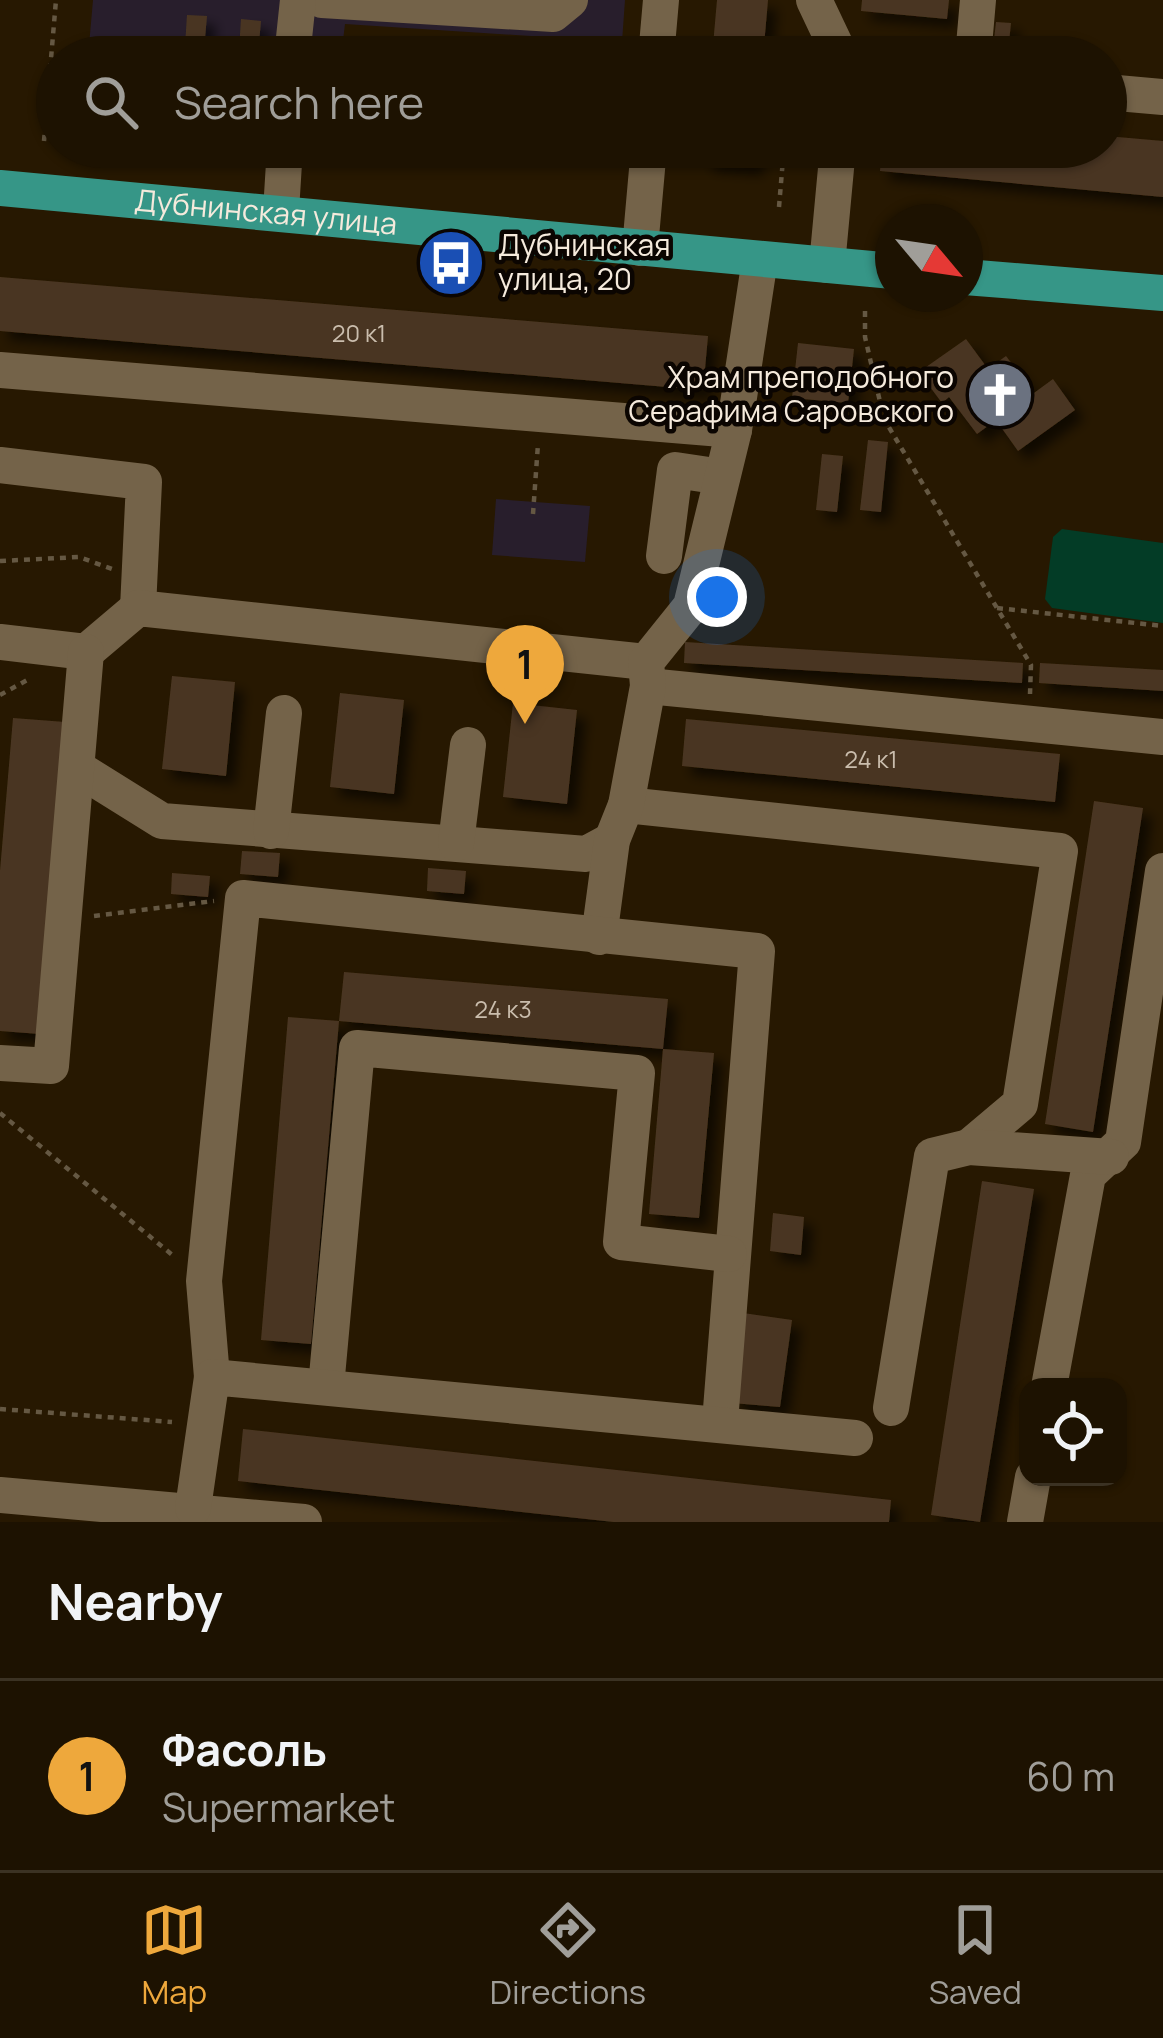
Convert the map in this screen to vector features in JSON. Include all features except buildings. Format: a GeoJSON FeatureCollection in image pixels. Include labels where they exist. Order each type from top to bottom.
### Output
{"type":"FeatureCollection","features":[{"type":"Feature","properties":{"kind":"main road","name":"Дубнинская улица"},"geometry":{"type":"LineString","coordinates":[[0,188],[875,269]]}},
{"type":"Feature","properties":{"kind":"main road"},"geometry":{"type":"LineString","coordinates":[[983,278],[1163,293]]}},
{"type":"Feature","properties":{"kind":"lane"},"geometry":{"type":"LineString","coordinates":[[294,36],[298,0]]}},
{"type":"Feature","properties":{"kind":"lane"},"geometry":{"type":"LineString","coordinates":[[322,0],[553,14],[570,0]]}},
{"type":"Feature","properties":{"kind":"lane"},"geometry":{"type":"LineString","coordinates":[[658,36],[661,0]]}},
{"type":"Feature","properties":{"kind":"lane"},"geometry":{"type":"LineString","coordinates":[[814,0],[831,36]]}},
{"type":"Feature","properties":{"kind":"lane"},"geometry":{"type":"LineString","coordinates":[[975,36],[978,0]]}},
{"type":"Feature","properties":{"kind":"lane"},"geometry":{"type":"LineString","coordinates":[[1127,94],[1163,97]]}},
{"type":"Feature","properties":{"kind":"lane"},"geometry":{"type":"LineString","coordinates":[[281,211],[283,168]]}},
{"type":"Feature","properties":{"kind":"lane"},"geometry":{"type":"LineString","coordinates":[[640,248],[647,168]]}},
{"type":"Feature","properties":{"kind":"lane"},"geometry":{"type":"LineString","coordinates":[[827,265],[836,168]]}},
{"type":"Feature","properties":{"kind":"lane"},"geometry":{"type":"LineString","coordinates":[[599,937],[612,840],[626,805],[647,674],[691,607],[734,430],[760,259]]}},
{"type":"Feature","properties":{"kind":"lane"},"geometry":{"type":"LineString","coordinates":[[0,370],[734,430]]}},
{"type":"Feature","properties":{"kind":"lane"},"geometry":{"type":"LineString","coordinates":[[0,465],[144,482],[139,594],[86,652],[52,1066],[0,1063]]}},
{"type":"Feature","properties":{"kind":"lane"},"geometry":{"type":"LineString","coordinates":[[664,556],[675,470],[722,477]]}},
{"type":"Feature","properties":{"kind":"lane"},"geometry":{"type":"LineString","coordinates":[[139,594],[647,674],[1163,737]]}},
{"type":"Feature","properties":{"kind":"lane"},"geometry":{"type":"LineString","coordinates":[[0,642],[86,652]]}},
{"type":"Feature","properties":{"kind":"lane"},"geometry":{"type":"LineString","coordinates":[[271,831],[284,713]]}},
{"type":"Feature","properties":{"kind":"lane"},"geometry":{"type":"LineString","coordinates":[[457,843],[468,745]]}},
{"type":"Feature","properties":{"kind":"lane"},"geometry":{"type":"LineString","coordinates":[[77,768],[162,821],[586,854],[612,840]]}},
{"type":"Feature","properties":{"kind":"lane"},"geometry":{"type":"LineString","coordinates":[[626,805],[1060,851],[1020,1104],[969,1148]]}},
{"type":"Feature","properties":{"kind":"lane"},"geometry":{"type":"LineString","coordinates":[[1051,1378],[1088,1175],[1123,1142],[1163,871]]}},
{"type":"Feature","properties":{"kind":"lane"},"geometry":{"type":"LineString","coordinates":[[184,1513],[212,1377],[204,1281],[243,898],[757,951],[729,1254],[720,1422]]}},
{"type":"Feature","properties":{"kind":"lane"},"geometry":{"type":"LineString","coordinates":[[326,1387],[357,1048],[637,1073],[621,1243],[729,1254]]}},
{"type":"Feature","properties":{"kind":"lane"},"geometry":{"type":"LineString","coordinates":[[891,1408],[932,1156],[969,1148],[1111,1157]]}},
{"type":"Feature","properties":{"kind":"lane"},"geometry":{"type":"LineString","coordinates":[[212,1377],[855,1438]]}},
{"type":"Feature","properties":{"kind":"lane"},"geometry":{"type":"LineString","coordinates":[[1025,1522],[1031,1486]]}},
{"type":"Feature","properties":{"kind":"lane"},"geometry":{"type":"LineString","coordinates":[[0,1495],[304,1522]]}},
{"type":"Feature","properties":{"kind":"path"},"geometry":{"type":"LineString","coordinates":[[53,36],[56,0]]}},
{"type":"Feature","properties":{"kind":"path"},"geometry":{"type":"LineString","coordinates":[[778,207],[782,168]]}},
{"type":"Feature","properties":{"kind":"path"},"geometry":{"type":"LineString","coordinates":[[865,311],[865,337],[884,419],[1031,665],[1030,724]]}},
{"type":"Feature","properties":{"kind":"path"},"geometry":{"type":"LineString","coordinates":[[533,514],[541,414]]}},
{"type":"Feature","properties":{"kind":"path"},"geometry":{"type":"LineString","coordinates":[[0,561],[79,557],[139,594]]}},
{"type":"Feature","properties":{"kind":"path"},"geometry":{"type":"LineString","coordinates":[[997,608],[1163,626]]}},
{"type":"Feature","properties":{"kind":"path"},"geometry":{"type":"LineString","coordinates":[[65,919],[243,898]]}},
{"type":"Feature","properties":{"kind":"path"},"geometry":{"type":"LineString","coordinates":[[0,1113],[204,1281]]}},
{"type":"Feature","properties":{"kind":"path"},"geometry":{"type":"LineString","coordinates":[[0,1409],[201,1425]]}},
{"type":"Feature","properties":{"kind":"shaded area"},"geometry":{"type":"Polygon","coordinates":[[[93,0],[625,0],[622,36],[530,36],[345,24],[344,36],[90,36],[93,0]]]}},
{"type":"Feature","properties":{"kind":"shaded area"},"geometry":{"type":"Polygon","coordinates":[[[496,499],[590,506],[585,562],[492,555],[496,499]]]}},
{"type":"Feature","properties":{"kind":"green space"},"geometry":{"type":"Polygon","coordinates":[[[1062,529],[1163,543],[1163,623],[1052,608],[1045,599],[1053,537],[1062,529]]]}},
{"type":"Feature","properties":{"kind":"place","name":"Дубнинская улица, 20"},"geometry":{"type":"Point","coordinates":[451,263]}},
{"type":"Feature","properties":{"kind":"place","name":"Храм преподобного Серафима Саровского"},"geometry":{"type":"Point","coordinates":[1000,395]}},
{"type":"Feature","properties":{"kind":"place","name":"Фасоль"},"geometry":{"type":"Point","coordinates":[525,724]}}]}
